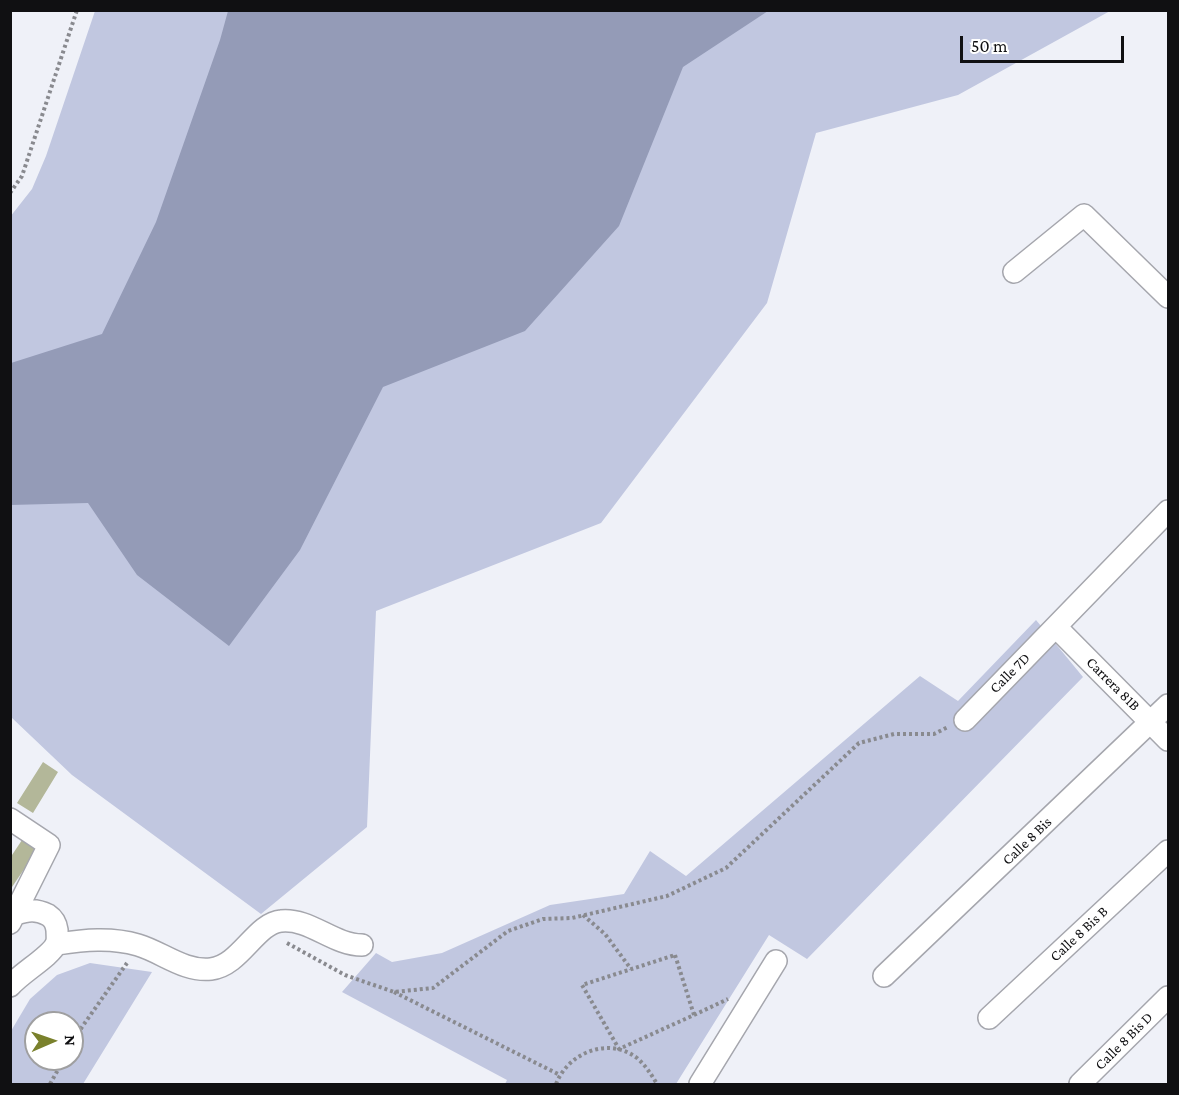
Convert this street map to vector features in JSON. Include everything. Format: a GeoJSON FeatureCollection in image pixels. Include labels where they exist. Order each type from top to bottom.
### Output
{"type":"FeatureCollection","features":[{"type":"Feature","properties":{"kind":"street"},"geometry":{"type":"LineString","coordinates":[[1014,272],[1084,215],[1168,297]]}},
{"type":"Feature","properties":{"kind":"street","name":"Calle 7D"},"geometry":{"type":"LineString","coordinates":[[965,720],[1168,511]]}},
{"type":"Feature","properties":{"kind":"street","name":"Carrera 81B"},"geometry":{"type":"LineString","coordinates":[[1056,627],[1168,740]]}},
{"type":"Feature","properties":{"kind":"street","name":"Calle 8 Bis"},"geometry":{"type":"LineString","coordinates":[[884,976],[1168,705]]}},
{"type":"Feature","properties":{"kind":"street"},"geometry":{"type":"LineString","coordinates":[[10,819],[49,845],[13,919]]}},
{"type":"Feature","properties":{"kind":"street","name":"Calle 8 Bis B"},"geometry":{"type":"LineString","coordinates":[[989,1018],[1168,851]]}},
{"type":"Feature","properties":{"kind":"street"},"geometry":{"type":"LineString","coordinates":[[13,919],[27,910],[39,910],[53,919],[57,928],[57,944]]}},
{"type":"Feature","properties":{"kind":"street"},"geometry":{"type":"LineString","coordinates":[[10,986],[57,944],[84,940],[112,939],[139,945],[192,969],[213,969],[232,961],[256,935],[278,921],[298,921],[351,945],[363,945]]}},
{"type":"Feature","properties":{"kind":"street"},"geometry":{"type":"LineString","coordinates":[[700,1084],[776,961]]}},
{"type":"Feature","properties":{"kind":"street","name":"Calle 8 Bis D"},"geometry":{"type":"LineString","coordinates":[[1080,1084],[1168,997]]}},
{"type":"Feature","properties":{"kind":"path"},"geometry":{"type":"LineString","coordinates":[[10,193],[22,176],[77,10]]}},
{"type":"Feature","properties":{"kind":"path"},"geometry":{"type":"LineString","coordinates":[[394,992],[433,988],[508,931],[543,920],[572,918],[668,896],[726,868],[859,743],[894,734],[934,734],[965,720]]}},
{"type":"Feature","properties":{"kind":"path"},"geometry":{"type":"LineString","coordinates":[[584,915],[605,934],[632,969]]}},
{"type":"Feature","properties":{"kind":"path"},"geometry":{"type":"LineString","coordinates":[[263,930],[345,975],[394,992],[560,1075]]}},
{"type":"Feature","properties":{"kind":"path"},"geometry":{"type":"LineString","coordinates":[[84,1024],[139,945]]}},
{"type":"Feature","properties":{"kind":"path"},"geometry":{"type":"LineString","coordinates":[[556,1084],[571,1061],[585,1053],[602,1049],[619,1049],[694,1015],[675,955],[582,985],[619,1049],[636,1057],[650,1070],[657,1084]]}},
{"type":"Feature","properties":{"kind":"shaded area"},"geometry":{"type":"Polygon","coordinates":[[[95,11],[1110,11],[958,95],[816,133],[767,303],[601,523],[376,611],[367,827],[261,914],[72,775],[11,717],[10,217],[32,189],[46,156],[95,11]]]}},
{"type":"Feature","properties":{"kind":"shaded area"},"geometry":{"type":"Polygon","coordinates":[[[228,11],[768,11],[683,67],[619,226],[525,331],[383,387],[300,550],[229,646],[137,575],[88,503],[10,505],[11,363],[102,334],[156,222],[228,11]]]}},
{"type":"Feature","properties":{"kind":"shaded area"},"geometry":{"type":"Polygon","coordinates":[[[1036,620],[1083,677],[807,959],[769,935],[676,1084],[505,1084],[507,1080],[342,992],[376,953],[392,962],[442,953],[550,905],[624,894],[650,851],[686,876],[920,676],[958,701],[1036,620]]]}},
{"type":"Feature","properties":{"kind":"shaded area"},"geometry":{"type":"Polygon","coordinates":[[[90,963],[152,972],[83,1084],[11,1084],[11,1031],[30,999],[57,975],[90,963]]]}},
{"type":"Feature","properties":{"kind":"building"},"geometry":{"type":"Polygon","coordinates":[[[43,762],[58,772],[33,813],[17,803],[43,762]]]}},
{"type":"Feature","properties":{"kind":"building"},"geometry":{"type":"Polygon","coordinates":[[[24,837],[39,847],[10,890],[10,858],[24,837]]]}}]}
